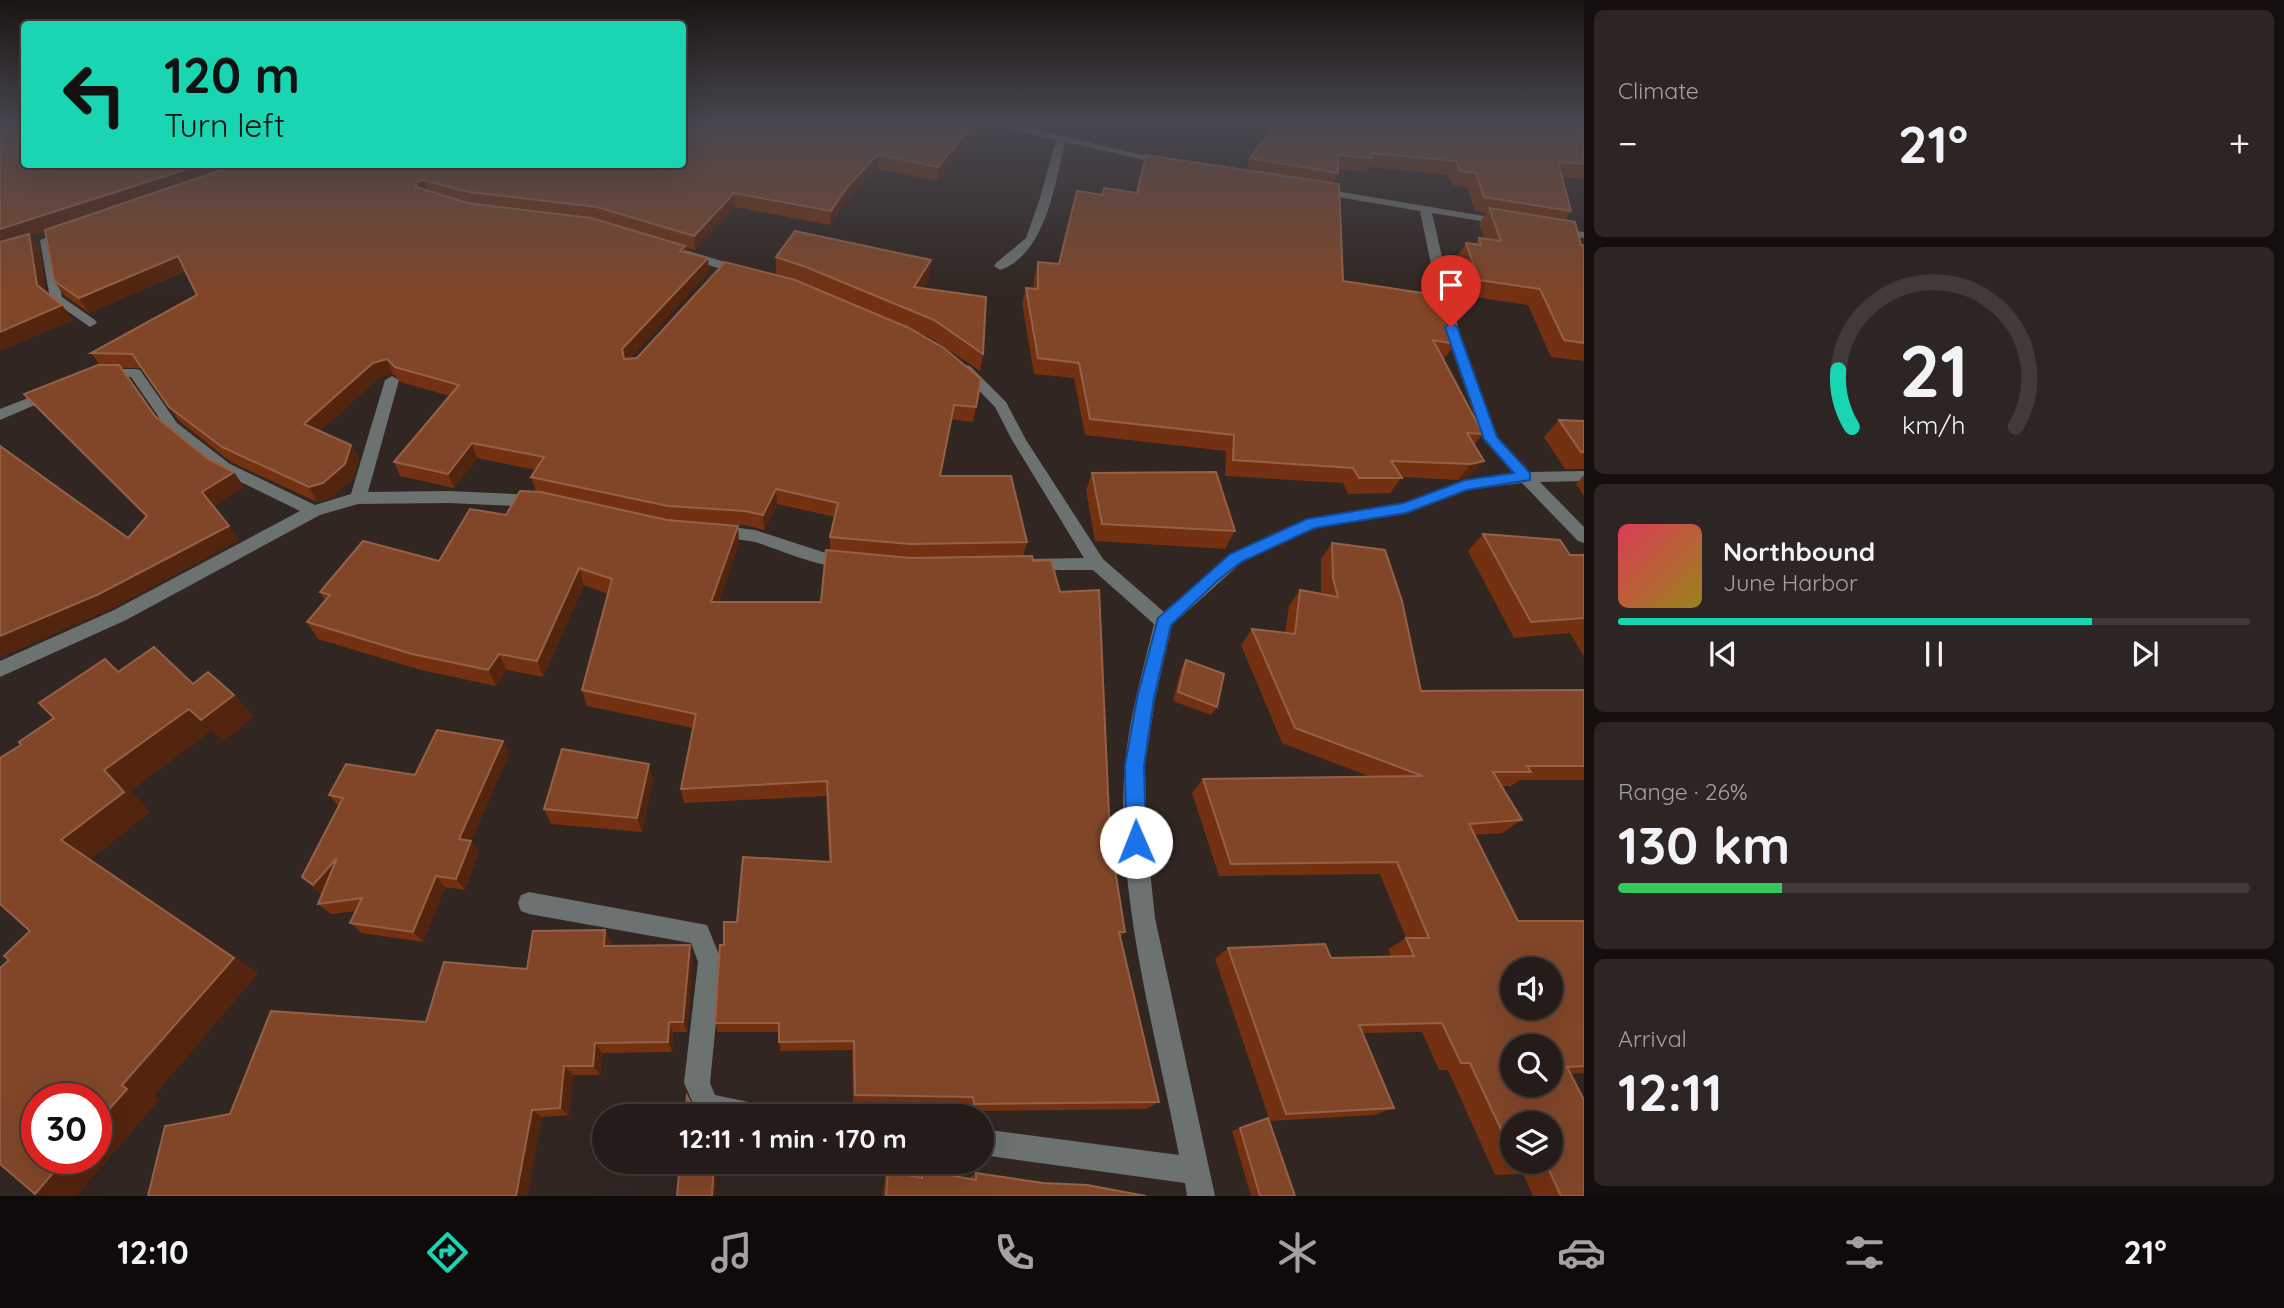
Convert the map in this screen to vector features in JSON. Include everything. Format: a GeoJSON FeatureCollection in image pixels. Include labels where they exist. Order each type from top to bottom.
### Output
{"type":"FeatureCollection","features":[{"type":"Feature","properties":{"kind":"street"},"geometry":{"type":"LineString","coordinates":[[1000,266],[1031,239],[1051,180]]}},
{"type":"Feature","properties":{"kind":"street"},"geometry":{"type":"LineString","coordinates":[[1305,189],[1518,225]]}},
{"type":"Feature","properties":{"kind":"street"},"geometry":{"type":"LineString","coordinates":[[1426,209],[1451,327],[1490,439],[1584,537]]}},
{"type":"Feature","properties":{"kind":"street"},"geometry":{"type":"LineString","coordinates":[[82,226],[40,242],[56,299],[90,323]]}},
{"type":"Feature","properties":{"kind":"street"},"geometry":{"type":"LineString","coordinates":[[1544,229],[1584,235]]}},
{"type":"Feature","properties":{"kind":"street"},"geometry":{"type":"LineString","coordinates":[[673,250],[720,271],[763,277]]}},
{"type":"Feature","properties":{"kind":"street"},"geometry":{"type":"LineString","coordinates":[[957,364],[968,371],[1001,405],[1019,440],[1097,564],[1164,622]]}},
{"type":"Feature","properties":{"kind":"street"},"geometry":{"type":"LineString","coordinates":[[87,379],[106,373],[135,373],[172,426],[225,468],[314,511]]}},
{"type":"Feature","properties":{"kind":"street"},"geometry":{"type":"LineString","coordinates":[[358,498],[392,380]]}},
{"type":"Feature","properties":{"kind":"street"},"geometry":{"type":"LineString","coordinates":[[0,415],[66,387]]}},
{"type":"Feature","properties":{"kind":"street"},"geometry":{"type":"LineString","coordinates":[[994,1144],[1198,1183],[1144,918],[1136,842],[1135,766],[1146,698],[1164,622],[1236,558],[1312,523],[1406,508],[1465,485],[1525,477],[1584,476]]}},
{"type":"Feature","properties":{"kind":"street"},"geometry":{"type":"LineString","coordinates":[[0,669],[120,615],[314,511],[358,498],[449,497],[559,504]]}},
{"type":"Feature","properties":{"kind":"street"},"geometry":{"type":"LineString","coordinates":[[704,531],[755,536],[795,546],[829,560],[868,563]]}},
{"type":"Feature","properties":{"kind":"street"},"geometry":{"type":"LineString","coordinates":[[1016,565],[1097,564]]}},
{"type":"Feature","properties":{"kind":"street"},"geometry":{"type":"LineString","coordinates":[[529,903],[699,933],[710,962],[696,1083],[705,1104]]}},
{"type":"Feature","properties":{"kind":"building"},"geometry":{"type":"Polygon","coordinates":[[[0,180],[154,180],[0,229],[0,180]]]}},
{"type":"Feature","properties":{"kind":"building"},"geometry":{"type":"Polygon","coordinates":[[[193,180],[854,180],[831,211],[734,193],[694,236],[597,207],[469,192],[423,180],[416,182],[416,187],[467,203],[591,218],[685,246],[680,251],[708,258],[622,349],[624,359],[637,358],[725,262],[795,280],[909,328],[944,348],[981,379],[976,407],[954,405],[940,476],[1011,476],[1027,542],[910,544],[830,537],[838,503],[776,489],[763,515],[745,511],[668,506],[531,477],[544,457],[472,443],[448,474],[394,462],[459,385],[395,367],[387,359],[373,363],[304,424],[351,445],[345,464],[323,483],[309,487],[222,447],[169,407],[132,354],[91,353],[197,295],[178,256],[79,298],[54,281],[45,230],[193,180]]]}},
{"type":"Feature","properties":{"kind":"building"},"geometry":{"type":"Polygon","coordinates":[[[1140,180],[1311,180],[1339,184],[1343,281],[1442,296],[1455,344],[1433,340],[1483,434],[1467,433],[1484,461],[1471,464],[1391,461],[1402,478],[1359,478],[1353,468],[1233,460],[1234,435],[1090,419],[1079,363],[1038,358],[1026,288],[1038,289],[1038,262],[1059,264],[1077,191],[1103,195],[1104,188],[1137,193],[1140,180]]]}},
{"type":"Feature","properties":{"kind":"building"},"geometry":{"type":"Polygon","coordinates":[[[1478,180],[1563,180],[1571,211],[1484,197],[1478,180]]]}},
{"type":"Feature","properties":{"kind":"building"},"geometry":{"type":"Polygon","coordinates":[[[1489,208],[1575,222],[1581,245],[1584,245],[1584,343],[1564,340],[1540,289],[1479,280],[1466,243],[1481,245],[1479,238],[1501,241],[1489,208]]]}},
{"type":"Feature","properties":{"kind":"building"},"geometry":{"type":"Polygon","coordinates":[[[795,231],[931,260],[914,287],[986,297],[983,354],[934,320],[776,257],[795,231]]]}},
{"type":"Feature","properties":{"kind":"building"},"geometry":{"type":"Polygon","coordinates":[[[29,234],[37,285],[62,305],[0,332],[0,242],[29,234]]]}},
{"type":"Feature","properties":{"kind":"building"},"geometry":{"type":"Polygon","coordinates":[[[98,365],[119,365],[155,416],[208,459],[234,472],[202,492],[229,526],[99,594],[0,636],[0,446],[128,538],[147,516],[24,394],[98,365]]]}},
{"type":"Feature","properties":{"kind":"building"},"geometry":{"type":"Polygon","coordinates":[[[1559,420],[1584,421],[1584,452],[1581,452],[1559,420]]]}},
{"type":"Feature","properties":{"kind":"building"},"geometry":{"type":"Polygon","coordinates":[[[1216,472],[1235,531],[1102,524],[1092,473],[1216,472]]]}},
{"type":"Feature","properties":{"kind":"building"},"geometry":{"type":"Polygon","coordinates":[[[520,491],[541,492],[667,520],[738,526],[711,602],[821,602],[826,550],[911,558],[1032,556],[1033,561],[1051,560],[1060,592],[1099,590],[1110,838],[1125,932],[1119,932],[1159,1102],[974,1104],[973,1097],[855,1095],[854,1041],[779,1042],[779,1023],[715,1023],[720,945],[724,945],[724,922],[737,922],[743,857],[831,862],[827,781],[681,789],[696,714],[582,690],[612,579],[579,568],[537,661],[499,654],[488,670],[412,654],[307,622],[330,595],[320,592],[363,541],[439,561],[470,509],[506,515],[520,491]]]}},
{"type":"Feature","properties":{"kind":"building"},"geometry":{"type":"Polygon","coordinates":[[[1483,534],[1560,540],[1570,555],[1584,555],[1584,618],[1531,622],[1483,534]]]}},
{"type":"Feature","properties":{"kind":"building"},"geometry":{"type":"Polygon","coordinates":[[[1332,543],[1385,550],[1402,601],[1421,691],[1584,690],[1584,766],[1527,766],[1531,772],[1493,772],[1522,820],[1469,824],[1518,921],[1584,921],[1584,1066],[1567,1067],[1584,1100],[1584,1196],[1561,1196],[1551,1174],[1563,1174],[1563,1111],[1500,1111],[1500,1127],[1470,1063],[1461,1063],[1442,1023],[1359,1025],[1394,1108],[1286,1114],[1228,948],[1325,944],[1331,958],[1414,956],[1406,938],[1429,938],[1397,862],[1231,864],[1203,779],[1423,776],[1295,728],[1252,629],[1295,634],[1300,590],[1338,597],[1333,578],[1332,543]]]}},
{"type":"Feature","properties":{"kind":"building"},"geometry":{"type":"Polygon","coordinates":[[[154,647],[193,684],[208,672],[234,695],[201,720],[189,709],[104,770],[124,792],[61,840],[234,958],[122,1085],[127,1089],[112,1106],[112,1083],[21,1083],[21,1174],[52,1174],[35,1194],[0,1164],[0,968],[9,960],[4,956],[30,931],[0,904],[0,758],[54,718],[39,703],[105,659],[118,672],[154,647]]]}},
{"type":"Feature","properties":{"kind":"building"},"geometry":{"type":"Polygon","coordinates":[[[1186,660],[1224,674],[1217,707],[1178,692],[1186,660]]]}},
{"type":"Feature","properties":{"kind":"building"},"geometry":{"type":"Polygon","coordinates":[[[437,730],[503,741],[459,839],[471,841],[456,879],[436,876],[413,932],[350,923],[362,898],[318,904],[337,858],[313,885],[302,877],[343,798],[329,795],[346,764],[415,775],[437,730]]]}},
{"type":"Feature","properties":{"kind":"building"},"geometry":{"type":"Polygon","coordinates":[[[562,749],[649,764],[637,818],[544,809],[562,749]]]}},
{"type":"Feature","properties":{"kind":"building"},"geometry":{"type":"Polygon","coordinates":[[[605,930],[604,946],[690,945],[683,1022],[669,1022],[668,1042],[595,1043],[593,1066],[564,1066],[560,1108],[532,1110],[516,1196],[148,1196],[165,1126],[230,1114],[271,1011],[426,1022],[444,962],[527,969],[533,931],[605,930]]]}},
{"type":"Feature","properties":{"kind":"building"},"geometry":{"type":"Polygon","coordinates":[[[1268,1118],[1295,1196],[1260,1196],[1240,1128],[1268,1118]]]}},
{"type":"Feature","properties":{"kind":"building"},"geometry":{"type":"Polygon","coordinates":[[[679,1174],[713,1174],[712,1196],[677,1196],[679,1174]]]}},
{"type":"Feature","properties":{"kind":"building"},"geometry":{"type":"Polygon","coordinates":[[[888,1174],[922,1178],[922,1174],[944,1174],[976,1180],[976,1174],[983,1174],[1043,1183],[1087,1185],[1146,1196],[886,1196],[888,1174]]]}},
{"type":"Feature","properties":{"kind":"route"},"geometry":{"type":"LineString","coordinates":[[1136,842],[1135,766],[1146,698],[1164,622],[1236,558],[1266,547],[1312,523],[1406,508],[1465,485],[1525,477],[1490,439],[1451,327]]}}]}
